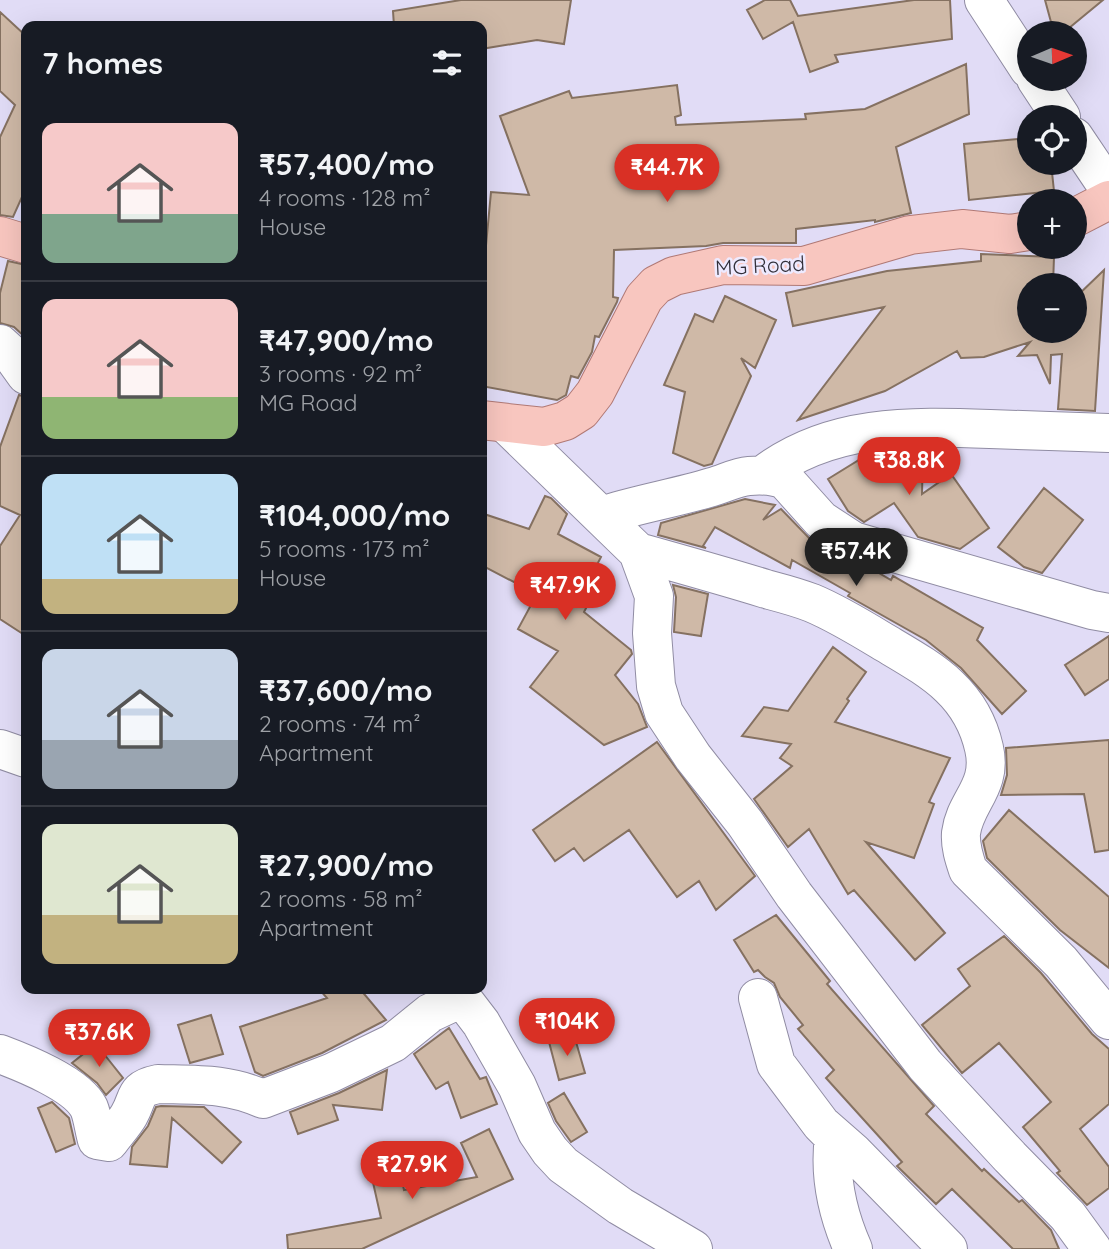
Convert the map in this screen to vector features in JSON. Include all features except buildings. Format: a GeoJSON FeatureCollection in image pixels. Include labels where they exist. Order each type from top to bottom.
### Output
{"type":"FeatureCollection","features":[{"type":"Feature","properties":{"kind":"main road"},"geometry":{"type":"LineString","coordinates":[[1087,211],[1109,200]]}},
{"type":"Feature","properties":{"kind":"main road","name":"MG Road"},"geometry":{"type":"LineString","coordinates":[[493,422],[544,427],[565,421],[581,411],[595,393],[644,298],[656,285],[674,276],[723,265],[804,266],[910,235],[962,229],[1017,233]]}},
{"type":"Feature","properties":{"kind":"main road"},"geometry":{"type":"LineString","coordinates":[[0,236],[21,242]]}},
{"type":"Feature","properties":{"kind":"street"},"geometry":{"type":"LineString","coordinates":[[984,0],[1017,51]]}},
{"type":"Feature","properties":{"kind":"street"},"geometry":{"type":"LineString","coordinates":[[1087,156],[1109,189]]}},
{"type":"Feature","properties":{"kind":"street"},"geometry":{"type":"LineString","coordinates":[[0,344],[21,368]]}},
{"type":"Feature","properties":{"kind":"street"},"geometry":{"type":"LineString","coordinates":[[493,422],[601,516],[638,552],[654,596],[652,633],[656,685],[664,713],[671,724],[693,757],[745,823],[794,895],[925,1065],[1068,1216],[1092,1249]]}},
{"type":"Feature","properties":{"kind":"street"},"geometry":{"type":"LineString","coordinates":[[763,475],[807,447],[842,435],[872,430],[928,426],[1109,433]]}},
{"type":"Feature","properties":{"kind":"street"},"geometry":{"type":"LineString","coordinates":[[601,516],[644,502],[711,488],[745,476],[779,478],[786,481],[821,520],[853,541],[1092,610],[1109,612]]}},
{"type":"Feature","properties":{"kind":"street"},"geometry":{"type":"LineString","coordinates":[[638,552],[811,602],[937,674],[964,702],[979,730],[985,752],[985,773],[981,788],[961,832],[962,850],[968,870],[1061,962],[1109,1020]]}},
{"type":"Feature","properties":{"kind":"street"},"geometry":{"type":"LineString","coordinates":[[0,749],[21,756]]}},
{"type":"Feature","properties":{"kind":"street"},"geometry":{"type":"LineString","coordinates":[[0,1054],[27,1065],[70,1090],[89,1109],[97,1140],[109,1142],[130,1113],[135,1097],[150,1086],[215,1086],[239,1089],[263,1099],[331,1073],[393,1043],[458,994]]}},
{"type":"Feature","properties":{"kind":"street"},"geometry":{"type":"LineString","coordinates":[[460,994],[481,1023],[517,1086],[537,1132],[550,1151],[563,1165],[621,1206],[693,1249]]}},
{"type":"Feature","properties":{"kind":"street"},"geometry":{"type":"LineString","coordinates":[[758,998],[776,1064],[834,1137],[832,1166],[837,1196],[844,1230],[853,1249]]}},
{"type":"Feature","properties":{"kind":"street"},"geometry":{"type":"LineString","coordinates":[[821,1124],[853,1152],[948,1249]]}}]}
